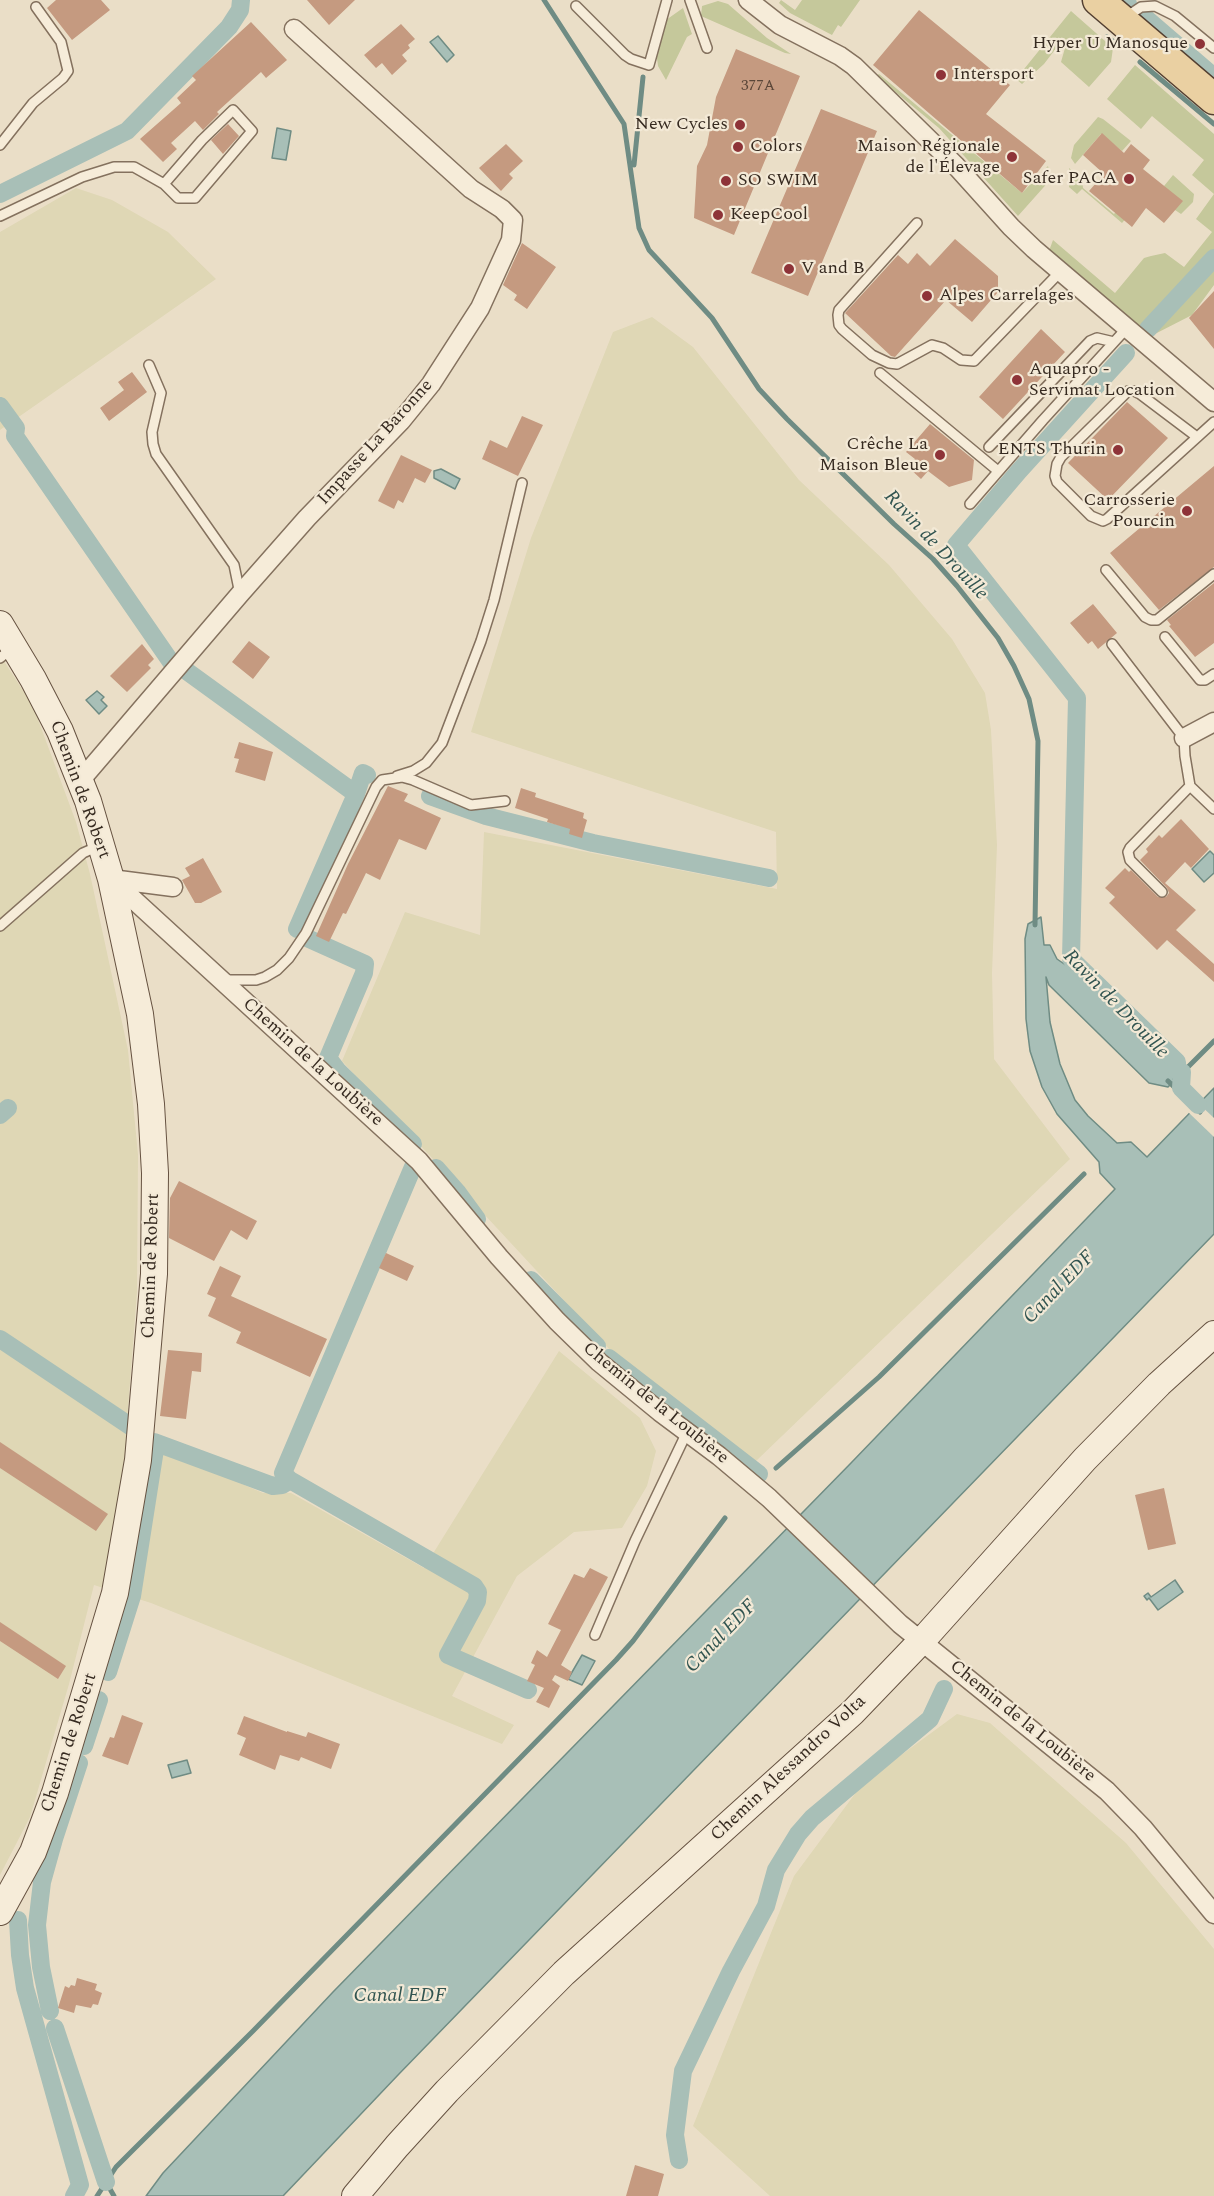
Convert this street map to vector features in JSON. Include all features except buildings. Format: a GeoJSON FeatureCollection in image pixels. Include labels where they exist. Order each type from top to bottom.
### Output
{"type":"FeatureCollection","features":[{"type":"Feature","properties":{"kind":"main road"},"geometry":{"type":"LineString","coordinates":[[1098,0],[1214,99]]}},
{"type":"Feature","properties":{"kind":"street"},"geometry":{"type":"LineString","coordinates":[[748,0],[780,25],[840,56],[854,66],[948,158],[1011,227],[1060,272],[1120,336],[1214,402]]}},
{"type":"Feature","properties":{"kind":"street","name":"Impasse La Baronne"},"geometry":{"type":"LineString","coordinates":[[80,781],[307,518],[431,384],[480,308],[512,240],[513,220],[502,209],[471,189],[294,30]]}},
{"type":"Feature","properties":{"kind":"street","name":"Chemin de Robert"},"geometry":{"type":"LineString","coordinates":[[0,624],[7,652],[60,731],[102,845],[140,1014],[151,1104],[155,1173],[154,1275],[138,1460],[116,1593],[55,1793],[33,1852],[0,1912]]}},
{"type":"Feature","properties":{"kind":"street"},"geometry":{"type":"LineString","coordinates":[[1184,738],[1214,722]]}},
{"type":"Feature","properties":{"kind":"street"},"geometry":{"type":"LineString","coordinates":[[111,879],[173,887]]}},
{"type":"Feature","properties":{"kind":"street","name":"Chemin de la Loubière"},"geometry":{"type":"LineString","coordinates":[[111,879],[419,1161],[504,1263],[557,1321],[599,1362],[769,1497],[900,1624],[1107,1791],[1143,1828],[1214,1914]]}},
{"type":"Feature","properties":{"kind":"street","name":"Chemin Alessandro Volta"},"geometry":{"type":"LineString","coordinates":[[355,2196],[447,2091],[564,1973],[845,1719],[921,1642],[1085,1459],[1159,1384],[1214,1334]]}},
{"type":"Feature","properties":{"kind":"lane"},"geometry":{"type":"LineString","coordinates":[[576,6],[625,55],[649,65],[667,0]]}},
{"type":"Feature","properties":{"kind":"lane"},"geometry":{"type":"LineString","coordinates":[[690,0],[707,48]]}},
{"type":"Feature","properties":{"kind":"lane"},"geometry":{"type":"LineString","coordinates":[[1122,20],[1141,7],[1155,6],[1175,16],[1214,48]]}},
{"type":"Feature","properties":{"kind":"lane"},"geometry":{"type":"LineString","coordinates":[[0,145],[33,103],[63,78],[68,70],[61,42],[36,7]]}},
{"type":"Feature","properties":{"kind":"lane"},"geometry":{"type":"LineString","coordinates":[[0,216],[82,177],[114,167],[134,167],[164,184],[178,198],[195,198],[252,130],[233,110],[202,140],[164,184]]}},
{"type":"Feature","properties":{"kind":"lane"},"geometry":{"type":"LineString","coordinates":[[917,223],[838,315],[839,325],[842,328],[872,355],[889,363],[897,364],[932,345],[943,348],[960,360],[974,361],[1060,272]]}},
{"type":"Feature","properties":{"kind":"lane"},"geometry":{"type":"LineString","coordinates":[[989,447],[1093,339],[1120,336]]}},
{"type":"Feature","properties":{"kind":"lane"},"geometry":{"type":"LineString","coordinates":[[970,504],[1042,420],[1120,336]]}},
{"type":"Feature","properties":{"kind":"lane"},"geometry":{"type":"LineString","coordinates":[[149,366],[161,393],[152,432],[156,454],[234,565],[240,594]]}},
{"type":"Feature","properties":{"kind":"lane"},"geometry":{"type":"LineString","coordinates":[[880,373],[998,471]]}},
{"type":"Feature","properties":{"kind":"lane"},"geometry":{"type":"LineString","coordinates":[[1197,437],[1140,394],[1128,391],[1062,458],[1057,464],[1055,476],[1057,482],[1091,516],[1103,521],[1214,422]]}},
{"type":"Feature","properties":{"kind":"lane"},"geometry":{"type":"LineString","coordinates":[[1028,406],[1042,420]]}},
{"type":"Feature","properties":{"kind":"lane"},"geometry":{"type":"LineString","coordinates":[[221,980],[256,980],[277,970],[289,958],[306,933],[376,787],[382,780],[413,771],[426,763],[442,743],[490,610],[522,483]]}},
{"type":"Feature","properties":{"kind":"lane"},"geometry":{"type":"LineString","coordinates":[[1106,570],[1145,617],[1151,620],[1157,620],[1214,574]]}},
{"type":"Feature","properties":{"kind":"lane"},"geometry":{"type":"LineString","coordinates":[[1165,637],[1200,680],[1205,680],[1214,674]]}},
{"type":"Feature","properties":{"kind":"lane"},"geometry":{"type":"LineString","coordinates":[[1112,644],[1184,738],[1190,786],[1214,809]]}},
{"type":"Feature","properties":{"kind":"lane"},"geometry":{"type":"LineString","coordinates":[[389,778],[402,777],[413,780],[471,805],[505,801]]}},
{"type":"Feature","properties":{"kind":"lane"},"geometry":{"type":"LineString","coordinates":[[1162,892],[1130,860],[1128,852],[1190,786]]}},
{"type":"Feature","properties":{"kind":"lane"},"geometry":{"type":"LineString","coordinates":[[0,926],[83,853],[102,845]]}},
{"type":"Feature","properties":{"kind":"lane"},"geometry":{"type":"LineString","coordinates":[[595,1635],[635,1542],[687,1432]]}},
{"type":"Feature","properties":{"kind":"shaded area"},"geometry":{"type":"Polygon","coordinates":[[[76,188],[112,200],[168,232],[216,279],[0,430],[0,232],[76,188]]]}},
{"type":"Feature","properties":{"kind":"shaded area"},"geometry":{"type":"Polygon","coordinates":[[[652,317],[693,347],[799,480],[889,565],[952,639],[985,693],[991,730],[997,845],[992,973],[994,1059],[1070,1159],[756,1461],[611,1351],[342,1061],[405,912],[480,935],[484,832],[777,889],[776,832],[471,732],[531,538],[613,332],[652,317]]]}},
{"type":"Feature","properties":{"kind":"shaded area"},"geometry":{"type":"Polygon","coordinates":[[[0,655],[33,706],[76,822],[90,874],[128,1050],[138,1155],[137,1292],[126,1434],[263,1493],[291,1493],[424,1568],[559,1351],[640,1418],[656,1451],[647,1486],[622,1528],[574,1532],[517,1576],[452,1696],[514,1725],[502,1744],[151,1603],[94,1585],[69,1684],[30,1817],[0,1875],[0,655]]]}},
{"type":"Feature","properties":{"kind":"shaded area"},"geometry":{"type":"Polygon","coordinates":[[[957,1714],[990,1723],[1126,1843],[1214,1949],[1214,2196],[770,2196],[693,2126],[794,1876],[863,1783],[957,1714]]]}},
{"type":"Feature","properties":{"kind":"green space"},"geometry":{"type":"Polygon","coordinates":[[[781,0],[795,10],[802,0],[860,0],[841,27],[838,25],[832,35],[790,13],[779,3],[781,0]]]}},
{"type":"Feature","properties":{"kind":"green space"},"geometry":{"type":"Polygon","coordinates":[[[718,1],[728,4],[767,38],[791,54],[701,16],[702,6],[718,1]]]}},
{"type":"Feature","properties":{"kind":"green space"},"geometry":{"type":"Polygon","coordinates":[[[683,8],[692,34],[687,37],[666,80],[658,66],[655,43],[666,20],[683,8]]]}},
{"type":"Feature","properties":{"kind":"green space"},"geometry":{"type":"Polygon","coordinates":[[[1071,11],[1113,48],[1111,62],[1089,87],[1061,62],[1065,48],[1057,47],[1044,64],[1022,84],[1016,79],[1071,11]]]}},
{"type":"Feature","properties":{"kind":"green space"},"geometry":{"type":"Polygon","coordinates":[[[1135,65],[1214,134],[1214,194],[1192,175],[1204,160],[1152,116],[1141,129],[1107,99],[1135,65]]]}},
{"type":"Feature","properties":{"kind":"green space"},"geometry":{"type":"Polygon","coordinates":[[[879,74],[1022,193],[1048,166],[1051,179],[1018,216],[939,128],[876,76],[879,74]]]}},
{"type":"Feature","properties":{"kind":"green space"},"geometry":{"type":"Polygon","coordinates":[[[1098,117],[1131,141],[1122,151],[1101,134],[1075,164],[1071,158],[1074,145],[1098,117]]]}},
{"type":"Feature","properties":{"kind":"green space"},"geometry":{"type":"Polygon","coordinates":[[[1069,168],[1082,179],[1083,188],[1114,214],[1121,206],[1130,214],[1122,223],[1082,189],[1077,194],[1069,187],[1069,168]]]}},
{"type":"Feature","properties":{"kind":"green space"},"geometry":{"type":"Polygon","coordinates":[[[1173,175],[1194,194],[1193,202],[1181,214],[1175,210],[1164,186],[1173,175]]]}},
{"type":"Feature","properties":{"kind":"green space"},"geometry":{"type":"Polygon","coordinates":[[[1214,194],[1214,251],[1208,258],[1211,261],[1214,259],[1214,285],[1192,315],[1149,337],[1049,251],[1053,240],[1115,293],[1144,258],[1165,253],[1184,267],[1212,232],[1196,219],[1214,194]]]}},
{"type":"Feature","properties":{"kind":"green space"},"geometry":{"type":"Polygon","coordinates":[[[1124,347],[1133,356],[1027,474],[1017,463],[1124,347]]]}},
{"type":"Feature","properties":{"kind":"water"},"geometry":{"type":"Polygon","coordinates":[[[438,36],[454,55],[447,62],[430,42],[438,36]]]}},
{"type":"Feature","properties":{"kind":"water"},"geometry":{"type":"Polygon","coordinates":[[[277,128],[291,131],[286,160],[272,158],[277,128]]]}},
{"type":"Feature","properties":{"kind":"water"},"geometry":{"type":"Polygon","coordinates":[[[441,469],[460,479],[455,489],[434,478],[434,471],[441,469]]]}},
{"type":"Feature","properties":{"kind":"water"},"geometry":{"type":"Polygon","coordinates":[[[97,691],[104,697],[101,700],[107,706],[99,714],[86,700],[97,691]]]}},
{"type":"Feature","properties":{"kind":"water"},"geometry":{"type":"Polygon","coordinates":[[[1210,851],[1214,855],[1214,873],[1204,882],[1192,869],[1210,851]]]}},
{"type":"Feature","properties":{"kind":"water","name":"Canal EDF"},"geometry":{"type":"Polygon","coordinates":[[[1041,917],[1044,945],[1050,945],[1057,959],[1070,968],[1169,1065],[1174,1081],[1168,1087],[1149,1083],[1049,985],[1046,977],[1050,1022],[1060,1064],[1075,1100],[1088,1116],[1117,1143],[1131,1142],[1147,1157],[1214,1088],[1214,1234],[283,2196],[146,2196],[163,2173],[333,1992],[851,1463],[1115,1189],[1100,1173],[1099,1162],[1057,1114],[1042,1087],[1030,1051],[1026,1019],[1025,939],[1028,924],[1041,917]]]}},
{"type":"Feature","properties":{"kind":"water"},"geometry":{"type":"Polygon","coordinates":[[[1175,1580],[1183,1592],[1158,1610],[1149,1598],[1147,1600],[1144,1596],[1148,1593],[1151,1597],[1175,1580]]]}},
{"type":"Feature","properties":{"kind":"water"},"geometry":{"type":"Polygon","coordinates":[[[582,1655],[595,1661],[582,1685],[568,1679],[582,1655]]]}},
{"type":"Feature","properties":{"kind":"water"},"geometry":{"type":"Polygon","coordinates":[[[187,1760],[191,1773],[172,1778],[168,1765],[187,1760]]]}},
{"type":"Feature","properties":{"kind":"pier"},"geometry":{"type":"Polygon","coordinates":[[[1197,1102],[1214,1118],[1214,1137],[1187,1111],[1197,1102]]]}},
{"type":"Feature","properties":{"kind":"waterway"},"geometry":{"type":"LineString","coordinates":[[0,194],[127,131],[229,27],[240,10],[241,0]]}},
{"type":"Feature","properties":{"kind":"waterway","name":"Ravin de Drouille"},"geometry":{"type":"LineString","coordinates":[[544,0],[624,124],[639,228],[649,250],[712,318],[759,389],[894,524],[933,559],[957,586],[998,638],[1014,666],[1029,699],[1038,741],[1035,925]]}},
{"type":"Feature","properties":{"kind":"waterway"},"geometry":{"type":"LineString","coordinates":[[1123,0],[1128,4]]}},
{"type":"Feature","properties":{"kind":"waterway"},"geometry":{"type":"LineString","coordinates":[[1141,14],[1214,77]]}},
{"type":"Feature","properties":{"kind":"waterway"},"geometry":{"type":"LineString","coordinates":[[1107,37],[1117,44]]}},
{"type":"Feature","properties":{"kind":"waterway"},"geometry":{"type":"LineString","coordinates":[[1140,62],[1214,124]]}},
{"type":"Feature","properties":{"kind":"waterway"},"geometry":{"type":"LineString","coordinates":[[634,165],[643,77]]}},
{"type":"Feature","properties":{"kind":"waterway"},"geometry":{"type":"LineString","coordinates":[[1148,329],[1214,258]]}},
{"type":"Feature","properties":{"kind":"waterway"},"geometry":{"type":"LineString","coordinates":[[1126,353],[1019,471],[956,545],[1077,698],[1071,959],[1177,1062],[1177,1071],[1182,1072],[1181,1088],[1198,1105]]}},
{"type":"Feature","properties":{"kind":"waterway"},"geometry":{"type":"LineString","coordinates":[[0,406],[16,428],[15,436],[171,662]]}},
{"type":"Feature","properties":{"kind":"waterway"},"geometry":{"type":"LineString","coordinates":[[181,667],[356,794],[363,773],[367,775]]}},
{"type":"Feature","properties":{"kind":"waterway"},"geometry":{"type":"LineString","coordinates":[[297,929],[356,794]]}},
{"type":"Feature","properties":{"kind":"waterway"},"geometry":{"type":"LineString","coordinates":[[430,796],[486,816],[593,843],[769,878]]}},
{"type":"Feature","properties":{"kind":"waterway"},"geometry":{"type":"LineString","coordinates":[[307,938],[365,964],[364,973],[328,1058],[338,1071],[413,1144]]}},
{"type":"Feature","properties":{"kind":"waterway"},"geometry":{"type":"LineString","coordinates":[[1184,1071],[1214,1041]]}},
{"type":"Feature","properties":{"kind":"waterway"},"geometry":{"type":"LineString","coordinates":[[1168,1081],[1200,1112]]}},
{"type":"Feature","properties":{"kind":"waterway"},"geometry":{"type":"LineString","coordinates":[[0,1115],[8,1108]]}},
{"type":"Feature","properties":{"kind":"waterway"},"geometry":{"type":"LineString","coordinates":[[290,1480],[283,1473],[413,1167]]}},
{"type":"Feature","properties":{"kind":"waterway"},"geometry":{"type":"LineString","coordinates":[[436,1168],[477,1219]]}},
{"type":"Feature","properties":{"kind":"waterway"},"geometry":{"type":"LineString","coordinates":[[776,1468],[879,1377],[1084,1174]]}},
{"type":"Feature","properties":{"kind":"waterway"},"geometry":{"type":"LineString","coordinates":[[531,1280],[597,1346]]}},
{"type":"Feature","properties":{"kind":"waterway"},"geometry":{"type":"LineString","coordinates":[[0,1339],[136,1430]]}},
{"type":"Feature","properties":{"kind":"waterway"},"geometry":{"type":"LineString","coordinates":[[609,1358],[759,1474]]}},
{"type":"Feature","properties":{"kind":"waterway"},"geometry":{"type":"LineString","coordinates":[[154,1442],[273,1486],[282,1485],[290,1480],[474,1586],[478,1592],[477,1601],[448,1655],[528,1690]]}},
{"type":"Feature","properties":{"kind":"waterway"},"geometry":{"type":"LineString","coordinates":[[108,1672],[132,1596],[156,1443]]}},
{"type":"Feature","properties":{"kind":"waterway"},"geometry":{"type":"LineString","coordinates":[[97,2196],[116,2167],[253,2031],[616,1660],[633,1641],[725,1518]]}},
{"type":"Feature","properties":{"kind":"waterway"},"geometry":{"type":"LineString","coordinates":[[679,2160],[675,2135],[683,2071],[731,1971],[766,1906],[776,1870],[798,1834],[812,1818],[930,1719],[944,1689]]}},
{"type":"Feature","properties":{"kind":"waterway"},"geometry":{"type":"LineString","coordinates":[[84,1746],[99,1700]]}},
{"type":"Feature","properties":{"kind":"waterway"},"geometry":{"type":"LineString","coordinates":[[50,2011],[41,1967],[37,1925],[42,1882],[79,1763]]}},
{"type":"Feature","properties":{"kind":"waterway"},"geometry":{"type":"LineString","coordinates":[[18,1920],[25,1988],[80,2185],[74,2196]]}},
{"type":"Feature","properties":{"kind":"waterway"},"geometry":{"type":"LineString","coordinates":[[55,2028],[106,2182]]}},
{"type":"Feature","properties":{"kind":"waterway"},"geometry":{"type":"LineString","coordinates":[[106,2182],[114,2196]]}},
{"type":"Feature","properties":{"kind":"place","name":"Hyper U Manosque"},"geometry":{"type":"Point","coordinates":[1200,44]}},
{"type":"Feature","properties":{"kind":"place","name":"Intersport"},"geometry":{"type":"Point","coordinates":[941,75]}},
{"type":"Feature","properties":{"kind":"place","name":"New Cycles"},"geometry":{"type":"Point","coordinates":[740,125]}},
{"type":"Feature","properties":{"kind":"place","name":"Colors"},"geometry":{"type":"Point","coordinates":[738,147]}},
{"type":"Feature","properties":{"kind":"place","name":"Maison Régionale de l'Élevage"},"geometry":{"type":"Point","coordinates":[1012,157]}},
{"type":"Feature","properties":{"kind":"place","name":"Safer PACA"},"geometry":{"type":"Point","coordinates":[1129,179]}},
{"type":"Feature","properties":{"kind":"place","name":"SO SWIM"},"geometry":{"type":"Point","coordinates":[726,181]}},
{"type":"Feature","properties":{"kind":"place","name":"KeepCool"},"geometry":{"type":"Point","coordinates":[718,215]}},
{"type":"Feature","properties":{"kind":"place","name":"V and B"},"geometry":{"type":"Point","coordinates":[789,269]}},
{"type":"Feature","properties":{"kind":"place","name":"Alpes Carrelages"},"geometry":{"type":"Point","coordinates":[927,296]}},
{"type":"Feature","properties":{"kind":"place","name":"Aquapro - Servimat Location"},"geometry":{"type":"Point","coordinates":[1017,380]}},
{"type":"Feature","properties":{"kind":"place","name":"ENTS Thurin"},"geometry":{"type":"Point","coordinates":[1118,450]}},
{"type":"Feature","properties":{"kind":"place","name":"Crêche La Maison Bleue"},"geometry":{"type":"Point","coordinates":[940,455]}},
{"type":"Feature","properties":{"kind":"place","name":"Carrosserie Pourcin"},"geometry":{"type":"Point","coordinates":[1187,511]}}]}
